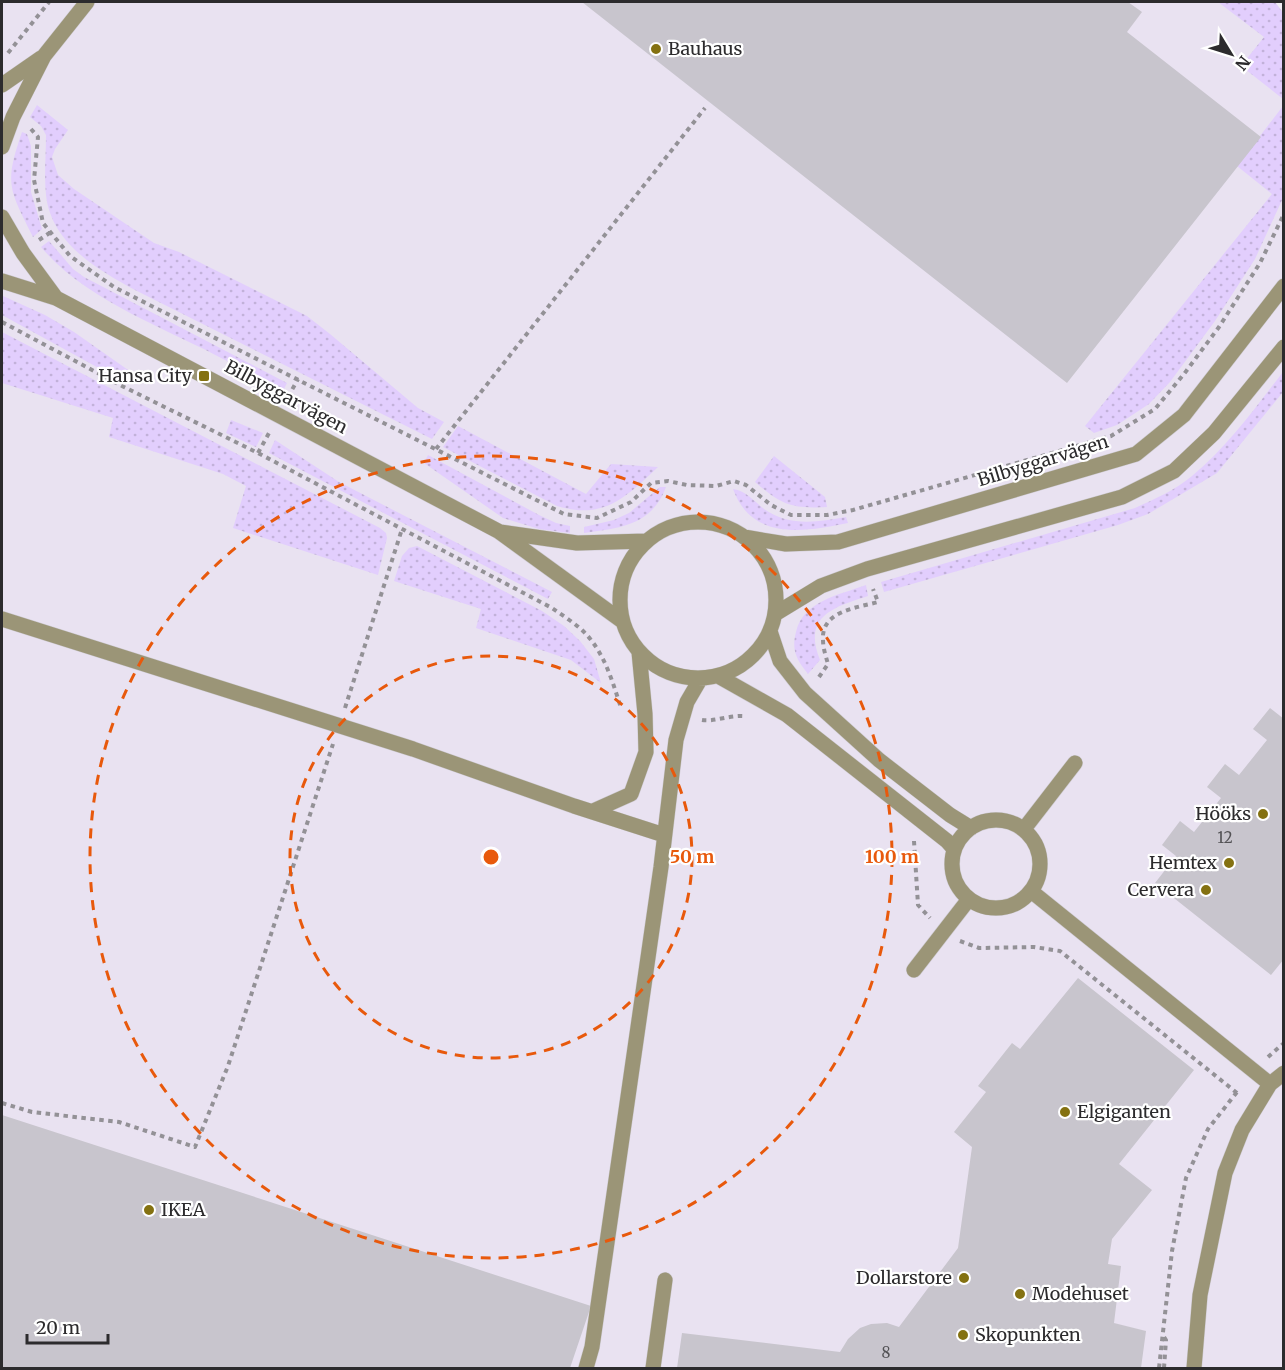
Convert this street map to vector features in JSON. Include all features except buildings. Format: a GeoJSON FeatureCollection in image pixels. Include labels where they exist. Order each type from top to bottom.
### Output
{"type":"FeatureCollection","features":[{"type":"Feature","properties":{"kind":"street"},"geometry":{"type":"LineString","coordinates":[[2,147],[13,117],[44,56],[87,2]]}},
{"type":"Feature","properties":{"kind":"street"},"geometry":{"type":"LineString","coordinates":[[2,85],[44,56]]}},
{"type":"Feature","properties":{"kind":"street","name":"Bilbyggarvägen"},"geometry":{"type":"LineString","coordinates":[[2,217],[23,253],[56,298]]}},
{"type":"Feature","properties":{"kind":"street","name":"Bilbyggarvägen"},"geometry":{"type":"LineString","coordinates":[[2,281],[56,298],[498,531],[622,621]]}},
{"type":"Feature","properties":{"kind":"street","name":"Bilbyggarvägen"},"geometry":{"type":"LineString","coordinates":[[744,537],[786,544],[838,542],[1136,454],[1184,415],[1283,286]]}},
{"type":"Feature","properties":{"kind":"street"},"geometry":{"type":"LineString","coordinates":[[775,614],[822,586],[867,569],[1122,497],[1174,471],[1214,433],[1284,347]]}},
{"type":"Feature","properties":{"kind":"street"},"geometry":{"type":"LineString","coordinates":[[694,522],[720,526],[744,537],[757,549],[770,571],[776,597],[775,614],[770,631],[761,646],[735,669],[718,676],[684,677],[666,672],[652,664],[628,637],[622,621],[621,586],[634,554],[660,531],[694,522]]}},
{"type":"Feature","properties":{"kind":"street","name":"Bilbyggarvägen"},"geometry":{"type":"LineString","coordinates":[[498,531],[578,543],[646,541]]}},
{"type":"Feature","properties":{"kind":"street"},"geometry":{"type":"LineString","coordinates":[[2,620],[339,726],[664,834]]}},
{"type":"Feature","properties":{"kind":"street"},"geometry":{"type":"LineString","coordinates":[[770,631],[780,661],[805,693],[879,760],[950,815],[971,828]]}},
{"type":"Feature","properties":{"kind":"street"},"geometry":{"type":"LineString","coordinates":[[593,811],[631,795],[646,752],[639,652]]}},
{"type":"Feature","properties":{"kind":"street"},"geometry":{"type":"LineString","coordinates":[[718,676],[787,715],[947,841],[954,849]]}},
{"type":"Feature","properties":{"kind":"street"},"geometry":{"type":"LineString","coordinates":[[586,1368],[592,1347],[660,879],[676,740],[687,702],[701,678]]}},
{"type":"Feature","properties":{"kind":"street"},"geometry":{"type":"LineString","coordinates":[[1024,829],[1075,763]]}},
{"type":"Feature","properties":{"kind":"street"},"geometry":{"type":"LineString","coordinates":[[998,820],[1011,822],[1024,829],[1033,839],[1039,852],[1041,866],[1038,879],[1022,901],[1002,908],[981,906],[960,890],[954,877],[952,863],[954,849],[961,837],[971,828],[984,822],[998,820]]}},
{"type":"Feature","properties":{"kind":"street"},"geometry":{"type":"LineString","coordinates":[[1031,891],[1270,1084]]}},
{"type":"Feature","properties":{"kind":"street"},"geometry":{"type":"LineString","coordinates":[[914,970],[969,899]]}},
{"type":"Feature","properties":{"kind":"street"},"geometry":{"type":"LineString","coordinates":[[1194,1368],[1200,1295],[1225,1173],[1242,1130],[1270,1084],[1284,1073]]}},
{"type":"Feature","properties":{"kind":"street"},"geometry":{"type":"LineString","coordinates":[[653,1368],[665,1280]]}},
{"type":"Feature","properties":{"kind":"path"},"geometry":{"type":"LineString","coordinates":[[6,57],[49,2]]}},
{"type":"Feature","properties":{"kind":"path"},"geometry":{"type":"LineString","coordinates":[[436,449],[705,108]]}},
{"type":"Feature","properties":{"kind":"path"},"geometry":{"type":"LineString","coordinates":[[13,117],[26,124],[38,137],[34,180],[43,222],[69,256],[114,288],[564,514],[597,518],[631,502],[651,483],[668,481],[687,485],[716,486],[734,481],[746,485],[771,505],[791,515],[827,515],[853,510],[1111,436],[1155,408],[1184,374],[1219,327],[1260,263],[1284,214]]}},
{"type":"Feature","properties":{"kind":"path"},"geometry":{"type":"LineString","coordinates":[[2,322],[124,387],[258,453],[552,608],[582,630],[598,650],[609,669],[622,712],[630,716],[645,714]]}},
{"type":"Feature","properties":{"kind":"path"},"geometry":{"type":"LineString","coordinates":[[853,510],[859,536]]}},
{"type":"Feature","properties":{"kind":"path"},"geometry":{"type":"LineString","coordinates":[[2,1103],[32,1112],[118,1122],[195,1148],[228,1066],[402,529]]}},
{"type":"Feature","properties":{"kind":"path"},"geometry":{"type":"LineString","coordinates":[[805,693],[828,664],[822,639],[826,624],[838,613],[878,602],[867,569]]}},
{"type":"Feature","properties":{"kind":"path"},"geometry":{"type":"LineString","coordinates":[[1162,1368],[1172,1251],[1186,1178],[1208,1129],[1228,1103]]}},
{"type":"Feature","properties":{"kind":"shaded area"},"geometry":{"type":"Polygon","coordinates":[[[2,2],[1275,2],[1284,13],[1283,1368],[2,1368],[2,2]]]}},
{"type":"Feature","properties":{"kind":"shaded area"},"geometry":{"type":"Polygon","coordinates":[[[1218,2],[1275,2],[1283,13],[1283,99],[1241,66],[1264,37],[1218,2]]]}},
{"type":"Feature","properties":{"kind":"shaded area"},"geometry":{"type":"Polygon","coordinates":[[[37,105],[68,130],[52,157],[58,175],[74,189],[154,243],[179,252],[307,316],[418,408],[444,422],[432,439],[135,290],[78,253],[57,227],[50,212],[45,188],[46,135],[41,126],[30,117],[37,105]]]}},
{"type":"Feature","properties":{"kind":"shaded area"},"geometry":{"type":"Polygon","coordinates":[[[1283,106],[1283,198],[1255,259],[1215,321],[1170,382],[1149,404],[1117,425],[1094,433],[1085,426],[1272,194],[1237,166],[1283,106]]]}},
{"type":"Feature","properties":{"kind":"shaded area"},"geometry":{"type":"Polygon","coordinates":[[[22,132],[27,134],[31,146],[31,192],[42,229],[33,237],[14,196],[12,186],[13,164],[22,132]]]}},
{"type":"Feature","properties":{"kind":"shaded area"},"geometry":{"type":"Polygon","coordinates":[[[49,241],[73,269],[84,277],[287,383],[280,397],[227,361],[128,312],[80,283],[41,247],[49,241]]]}},
{"type":"Feature","properties":{"kind":"shaded area"},"geometry":{"type":"Polygon","coordinates":[[[3,296],[45,315],[74,332],[131,372],[126,383],[2,315],[3,296]]]}},
{"type":"Feature","properties":{"kind":"shaded area"},"geometry":{"type":"Polygon","coordinates":[[[2,332],[380,528],[386,533],[387,538],[378,575],[233,528],[246,486],[223,474],[109,437],[113,418],[2,383],[2,332]]]}},
{"type":"Feature","properties":{"kind":"shaded area"},"geometry":{"type":"Polygon","coordinates":[[[1283,372],[1283,392],[1217,473],[1148,514],[1118,525],[884,592],[881,582],[1135,508],[1165,494],[1192,476],[1217,452],[1283,372]]]}},
{"type":"Feature","properties":{"kind":"shaded area"},"geometry":{"type":"Polygon","coordinates":[[[231,420],[263,433],[256,447],[226,433],[231,420]]]}},
{"type":"Feature","properties":{"kind":"shaded area"},"geometry":{"type":"Polygon","coordinates":[[[458,426],[586,494],[611,464],[658,467],[624,497],[613,503],[601,508],[573,510],[557,506],[443,447],[458,426]]]}},
{"type":"Feature","properties":{"kind":"shaded area"},"geometry":{"type":"Polygon","coordinates":[[[275,440],[339,482],[552,592],[548,599],[269,453],[275,440]]]}},
{"type":"Feature","properties":{"kind":"shaded area"},"geometry":{"type":"Polygon","coordinates":[[[428,455],[539,515],[556,523],[570,526],[570,533],[539,529],[503,518],[424,463],[428,455]]]}},
{"type":"Feature","properties":{"kind":"shaded area"},"geometry":{"type":"Polygon","coordinates":[[[774,456],[825,497],[827,507],[788,504],[780,501],[755,482],[774,456]]]}},
{"type":"Feature","properties":{"kind":"shaded area"},"geometry":{"type":"Polygon","coordinates":[[[660,487],[666,487],[660,500],[644,517],[623,526],[584,533],[584,527],[614,520],[629,513],[660,487]]]}},
{"type":"Feature","properties":{"kind":"shaded area"},"geometry":{"type":"Polygon","coordinates":[[[733,489],[746,494],[764,509],[784,519],[804,522],[846,517],[848,523],[797,530],[766,525],[753,518],[742,506],[733,489]]]}},
{"type":"Feature","properties":{"kind":"shaded area"},"geometry":{"type":"Polygon","coordinates":[[[417,546],[542,611],[564,626],[594,659],[601,683],[571,660],[476,628],[481,609],[394,581],[402,556],[409,548],[417,546]]]}},
{"type":"Feature","properties":{"kind":"shaded area"},"geometry":{"type":"Polygon","coordinates":[[[866,585],[868,596],[833,609],[818,623],[815,633],[820,660],[808,674],[798,660],[795,650],[796,632],[800,621],[814,606],[866,585]]]}},
{"type":"Feature","properties":{"kind":"place","name":"Bauhaus"},"geometry":{"type":"Point","coordinates":[656,49]}},
{"type":"Feature","properties":{"kind":"place","name":"Hansa City"},"geometry":{"type":"Point","coordinates":[204,376]}},
{"type":"Feature","properties":{"kind":"place","name":"Hööks"},"geometry":{"type":"Point","coordinates":[1263,814]}},
{"type":"Feature","properties":{"kind":"place","name":"Hemtex"},"geometry":{"type":"Point","coordinates":[1229,863]}},
{"type":"Feature","properties":{"kind":"place","name":"Cervera"},"geometry":{"type":"Point","coordinates":[1206,890]}},
{"type":"Feature","properties":{"kind":"place","name":"Elgiganten"},"geometry":{"type":"Point","coordinates":[1065,1112]}},
{"type":"Feature","properties":{"kind":"place","name":"IKEA"},"geometry":{"type":"Point","coordinates":[149,1210]}},
{"type":"Feature","properties":{"kind":"place","name":"Dollarstore"},"geometry":{"type":"Point","coordinates":[964,1278]}},
{"type":"Feature","properties":{"kind":"place","name":"Modehuset"},"geometry":{"type":"Point","coordinates":[1020,1294]}},
{"type":"Feature","properties":{"kind":"place","name":"Skopunkten"},"geometry":{"type":"Point","coordinates":[963,1335]}}]}
